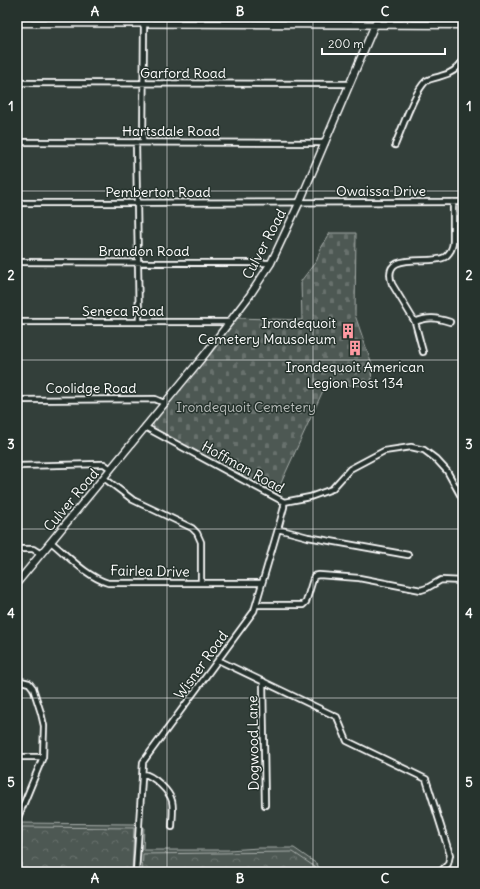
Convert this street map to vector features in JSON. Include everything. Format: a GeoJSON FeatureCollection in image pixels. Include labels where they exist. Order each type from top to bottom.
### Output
{"type":"FeatureCollection","features":[{"type":"Feature","properties":{"kind":"main road","name":"Culver Road"},"geometry":{"type":"LineString","coordinates":[[17,583],[230,322],[271,263],[325,143],[378,17]]}},
{"type":"Feature","properties":{"kind":"main road"},"geometry":{"type":"LineString","coordinates":[[17,23],[463,25]]}},
{"type":"Feature","properties":{"kind":"street"},"geometry":{"type":"LineString","coordinates":[[143,142],[144,24]]}},
{"type":"Feature","properties":{"kind":"street"},"geometry":{"type":"LineString","coordinates":[[395,145],[421,87],[429,80],[450,73],[460,65],[463,60]]}},
{"type":"Feature","properties":{"kind":"street","name":"Garford Road"},"geometry":{"type":"LineString","coordinates":[[17,83],[349,84]]}},
{"type":"Feature","properties":{"kind":"street","name":"Hartsdale Road"},"geometry":{"type":"LineString","coordinates":[[17,142],[325,143]]}},
{"type":"Feature","properties":{"kind":"street"},"geometry":{"type":"LineString","coordinates":[[136,142],[139,322]]}},
{"type":"Feature","properties":{"kind":"street","name":"Pemberton Road"},"geometry":{"type":"LineString","coordinates":[[17,202],[299,202]]}},
{"type":"Feature","properties":{"kind":"street","name":"Owaissa Drive"},"geometry":{"type":"LineString","coordinates":[[299,202],[463,202]]}},
{"type":"Feature","properties":{"kind":"street"},"geometry":{"type":"LineString","coordinates":[[423,352],[415,322],[392,284],[390,275],[392,268],[404,261],[437,259],[444,257],[449,253],[453,241],[453,202]]}},
{"type":"Feature","properties":{"kind":"street","name":"Brandon Road"},"geometry":{"type":"LineString","coordinates":[[17,262],[271,263]]}},
{"type":"Feature","properties":{"kind":"street"},"geometry":{"type":"LineString","coordinates":[[415,322],[424,318],[432,317],[450,322]]}},
{"type":"Feature","properties":{"kind":"street","name":"Seneca Road"},"geometry":{"type":"LineString","coordinates":[[17,322],[230,322]]}},
{"type":"Feature","properties":{"kind":"street","name":"Coolidge Road"},"geometry":{"type":"LineString","coordinates":[[17,400],[155,399],[164,403]]}},
{"type":"Feature","properties":{"kind":"street","name":"Hoffman Road"},"geometry":{"type":"LineString","coordinates":[[145,427],[284,502],[310,497],[332,489],[350,469],[384,451],[411,447],[424,450],[436,459],[447,472],[463,500]]}},
{"type":"Feature","properties":{"kind":"street"},"geometry":{"type":"LineString","coordinates":[[17,466],[100,464],[108,466],[111,469]]}},
{"type":"Feature","properties":{"kind":"street"},"geometry":{"type":"LineString","coordinates":[[104,478],[133,500],[186,524],[195,530],[199,535],[201,542],[201,583]]}},
{"type":"Feature","properties":{"kind":"street","name":"Wisner Road"},"geometry":{"type":"LineString","coordinates":[[136,872],[143,762],[254,611],[278,529],[284,502]]}},
{"type":"Feature","properties":{"kind":"street"},"geometry":{"type":"LineString","coordinates":[[278,529],[308,537],[408,555]]}},
{"type":"Feature","properties":{"kind":"street","name":"Fairlea Drive"},"geometry":{"type":"LineString","coordinates":[[51,542],[89,574],[108,583],[262,583]]}},
{"type":"Feature","properties":{"kind":"street"},"geometry":{"type":"LineString","coordinates":[[17,550],[33,549],[41,554]]}},
{"type":"Feature","properties":{"kind":"street"},"geometry":{"type":"LineString","coordinates":[[256,604],[303,605],[306,602],[314,576],[318,574],[360,578],[421,590],[441,580],[463,580]]}},
{"type":"Feature","properties":{"kind":"street"},"geometry":{"type":"LineString","coordinates":[[218,660],[337,717],[347,740],[426,779],[450,855],[448,864],[440,872]]}},
{"type":"Feature","properties":{"kind":"street"},"geometry":{"type":"LineString","coordinates":[[17,680],[29,683],[33,688],[44,726],[43,757],[17,820]]}},
{"type":"Feature","properties":{"kind":"street","name":"Dogwood Lane"},"geometry":{"type":"LineString","coordinates":[[263,681],[265,805]]}},
{"type":"Feature","properties":{"kind":"street"},"geometry":{"type":"LineString","coordinates":[[17,757],[43,757]]}},
{"type":"Feature","properties":{"kind":"street"},"geometry":{"type":"LineString","coordinates":[[143,774],[147,774],[157,781],[171,797],[173,805],[172,827]]}},
{"type":"Feature","properties":{"kind":"green space","name":"Irondequoit Cemetery"},"geometry":{"type":"Polygon","coordinates":[[[330,233],[356,233],[355,315],[372,365],[371,386],[326,384],[276,494],[157,430],[154,428],[153,423],[237,318],[302,320],[301,281],[317,260],[320,250],[330,233]]]}},
{"type":"Feature","properties":{"kind":"green space"},"geometry":{"type":"Polygon","coordinates":[[[17,823],[135,824],[144,827],[143,850],[294,848],[317,864],[321,872],[17,872],[17,823]]]}},
{"type":"Feature","properties":{"kind":"green space"},"geometry":{"type":"Polygon","coordinates":[[[22,827],[134,828],[132,872],[21,872],[22,827]]]}},
{"type":"Feature","properties":{"kind":"green space"},"geometry":{"type":"Polygon","coordinates":[[[293,852],[315,867],[317,872],[142,872],[143,854],[293,852]]]}},
{"type":"Feature","properties":{"kind":"place","name":"Irondequoit Cemetery Mausoleum"},"geometry":{"type":"Point","coordinates":[348,331]}},
{"type":"Feature","properties":{"kind":"place","name":"Irondequoit American Legion Post 134"},"geometry":{"type":"Point","coordinates":[355,348]}}]}
